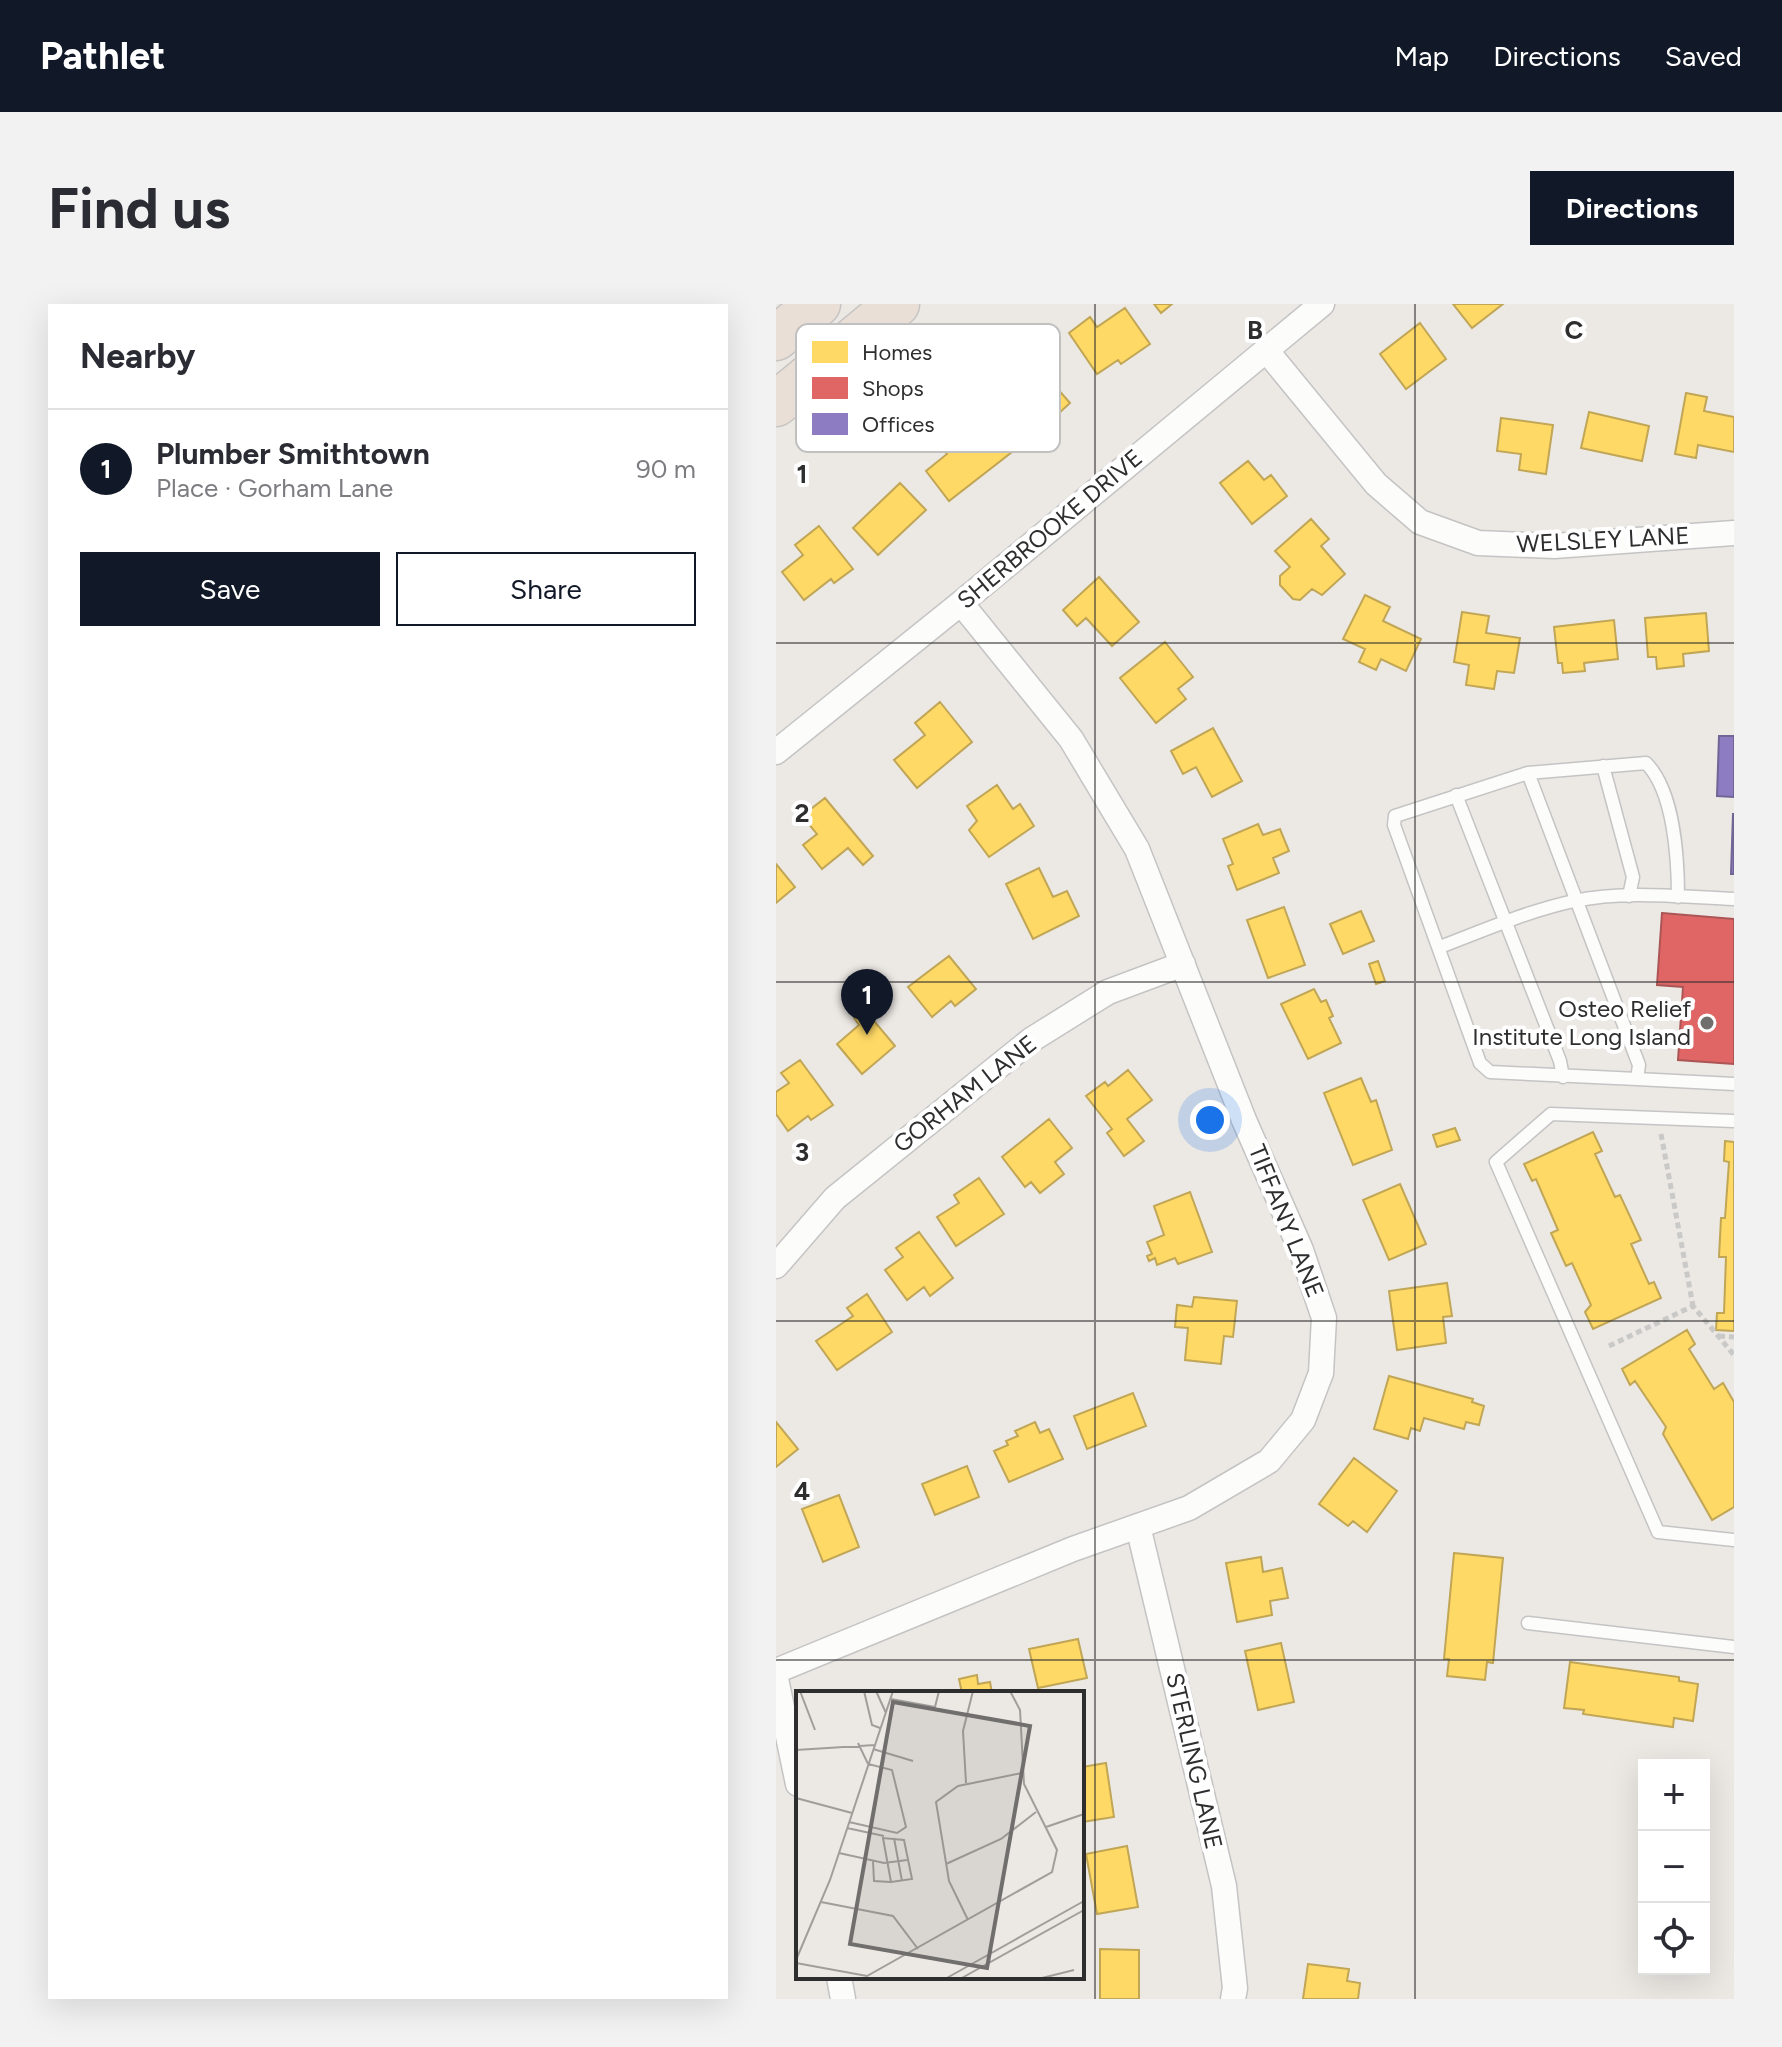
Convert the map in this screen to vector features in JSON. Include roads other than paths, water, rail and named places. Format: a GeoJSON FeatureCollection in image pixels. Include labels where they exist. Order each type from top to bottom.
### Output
{"type":"FeatureCollection","features":[{"type":"Feature","properties":{"kind":"highway"},"geometry":{"type":"LineString","coordinates":[[776,338],[818,304]]}},
{"type":"Feature","properties":{"kind":"highway"},"geometry":{"type":"LineString","coordinates":[[873,324],[897,304]]}},
{"type":"Feature","properties":{"kind":"highway"},"geometry":{"type":"LineString","coordinates":[[776,404],[796,387]]}},
{"type":"Feature","properties":{"kind":"street","name":"SHERBROOKE DRIVE"},"geometry":{"type":"LineString","coordinates":[[776,752],[1322,304]]}},
{"type":"Feature","properties":{"kind":"street","name":"WELSLEY LANE"},"geometry":{"type":"LineString","coordinates":[[1266,350],[1376,484],[1420,522],[1478,543],[1554,546],[1734,533]]}},
{"type":"Feature","properties":{"kind":"street","name":"TIFFANY LANE"},"geometry":{"type":"LineString","coordinates":[[776,1671],[1073,1549],[1189,1508],[1269,1461],[1303,1420],[1321,1373],[1324,1318],[1306,1264],[1244,1120],[1137,849],[1071,739],[961,603]]}},
{"type":"Feature","properties":{"kind":"street","name":"GORHAM LANE"},"geometry":{"type":"LineString","coordinates":[[776,1266],[835,1198],[1031,1040],[1108,992],[1183,964]]}},
{"type":"Feature","properties":{"kind":"street","name":"STERLING LANE"},"geometry":{"type":"LineString","coordinates":[[1138,1526],[1224,1886],[1235,1988],[1233,1999]]}},
{"type":"Feature","properties":{"kind":"street"},"geometry":{"type":"LineString","coordinates":[[776,1679],[796,1774]]}},
{"type":"Feature","properties":{"kind":"street"},"geometry":{"type":"LineString","coordinates":[[839,1979],[843,1999]]}},
{"type":"Feature","properties":{"kind":"lane"},"geometry":{"type":"LineString","coordinates":[[1678,897],[1678,848],[1658,775],[1646,763],[1528,773],[1395,816],[1394,825],[1480,1063],[1490,1072],[1734,1084]]}},
{"type":"Feature","properties":{"kind":"lane"},"geometry":{"type":"LineString","coordinates":[[1603,766],[1633,877],[1629,896]]}},
{"type":"Feature","properties":{"kind":"lane"},"geometry":{"type":"LineString","coordinates":[[1528,773],[1639,1065],[1637,1079]]}},
{"type":"Feature","properties":{"kind":"lane"},"geometry":{"type":"LineString","coordinates":[[1456,795],[1560,1061],[1563,1077]]}},
{"type":"Feature","properties":{"kind":"lane"},"geometry":{"type":"LineString","coordinates":[[1440,947],[1576,900],[1629,896],[1734,899]]}},
{"type":"Feature","properties":{"kind":"lane"},"geometry":{"type":"LineString","coordinates":[[1734,1121],[1551,1114],[1496,1162],[1658,1532],[1734,1540]]}},
{"type":"Feature","properties":{"kind":"lane"},"geometry":{"type":"LineString","coordinates":[[1528,1623],[1734,1647]]}},
{"type":"Feature","properties":{"kind":"place","name":"Osteo Relief Institute Long Island"},"geometry":{"type":"Point","coordinates":[1707,1023]}},
{"type":"Feature","properties":{"kind":"place","name":"Plumber Smithtown"},"geometry":{"type":"Point","coordinates":[867,1035]}}]}
